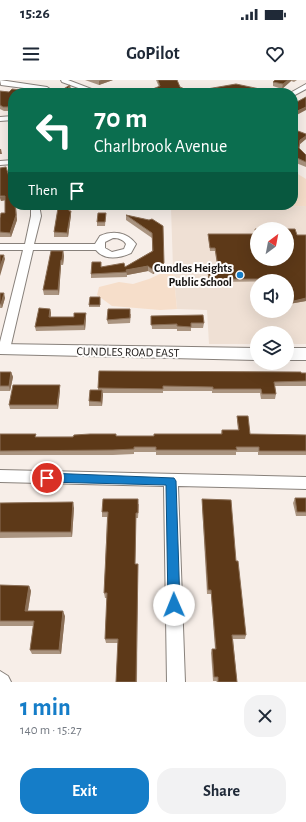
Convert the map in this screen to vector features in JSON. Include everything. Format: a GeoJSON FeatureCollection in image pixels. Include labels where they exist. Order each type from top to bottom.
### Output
{"type":"FeatureCollection","features":[{"type":"Feature","properties":{"kind":"main road","name":"CUNDLES ROAD EAST"},"geometry":{"type":"LineString","coordinates":[[2,349],[250,354]]}},
{"type":"Feature","properties":{"kind":"main road"},"geometry":{"type":"LineString","coordinates":[[294,354],[306,354]]}},
{"type":"Feature","properties":{"kind":"street"},"geometry":{"type":"LineString","coordinates":[[1,80],[1,83],[8,85],[31,88]]}},
{"type":"Feature","properties":{"kind":"street"},"geometry":{"type":"LineString","coordinates":[[63,82],[83,88]]}},
{"type":"Feature","properties":{"kind":"street"},"geometry":{"type":"LineString","coordinates":[[2,349],[29,246],[36,216],[35,210]]}},
{"type":"Feature","properties":{"kind":"street"},"geometry":{"type":"LineString","coordinates":[[0,247],[99,247]]}},
{"type":"Feature","properties":{"kind":"street"},"geometry":{"type":"LineString","coordinates":[[0,476],[306,483]]}},
{"type":"Feature","properties":{"kind":"street"},"geometry":{"type":"LineString","coordinates":[[171,481],[176,682]]}},
{"type":"Feature","properties":{"kind":"shaded area"},"geometry":{"type":"Polygon","coordinates":[[[298,174],[306,179],[306,206],[298,206],[298,174]]]}},
{"type":"Feature","properties":{"kind":"shaded area","name":"Cundles Heights Public School"},"geometry":{"type":"Polygon","coordinates":[[[298,206],[306,206],[306,344],[294,344],[294,326],[250,326],[250,344],[209,344],[207,310],[177,309],[173,268],[171,210],[298,210],[298,206]]]}},
{"type":"Feature","properties":{"kind":"shaded area"},"geometry":{"type":"Polygon","coordinates":[[[173,268],[177,309],[160,310],[112,306],[97,295],[99,287],[119,282],[133,284],[149,279],[173,268]]]}},
{"type":"Feature","properties":{"kind":"building"},"geometry":{"type":"Polygon","coordinates":[[[158,80],[177,80],[180,87],[182,88],[155,88],[160,86],[158,80]]]}},
{"type":"Feature","properties":{"kind":"building"},"geometry":{"type":"Polygon","coordinates":[[[275,80],[288,80],[283,84],[273,82],[275,80]]]}},
{"type":"Feature","properties":{"kind":"building"},"geometry":{"type":"Polygon","coordinates":[[[236,84],[255,88],[213,88],[236,84]]]}},
{"type":"Feature","properties":{"kind":"building"},"geometry":{"type":"Polygon","coordinates":[[[0,91],[8,92],[8,107],[3,107],[0,105],[0,91]]]}},
{"type":"Feature","properties":{"kind":"building"},"geometry":{"type":"Polygon","coordinates":[[[306,97],[306,107],[298,111],[298,101],[306,97]]]}},
{"type":"Feature","properties":{"kind":"building"},"geometry":{"type":"Polygon","coordinates":[[[298,131],[306,134],[306,136],[300,140],[299,148],[306,155],[306,162],[298,158],[298,131]]]}},
{"type":"Feature","properties":{"kind":"building"},"geometry":{"type":"Polygon","coordinates":[[[6,167],[8,173],[8,210],[16,210],[16,215],[10,233],[0,232],[1,213],[5,213],[5,196],[0,196],[0,168],[6,167]]]}},
{"type":"Feature","properties":{"kind":"building"},"geometry":{"type":"Polygon","coordinates":[[[58,210],[71,211],[67,233],[54,232],[58,210]]]}},
{"type":"Feature","properties":{"kind":"building"},"geometry":{"type":"Polygon","coordinates":[[[98,213],[106,213],[105,222],[97,222],[98,213]]]}},
{"type":"Feature","properties":{"kind":"building"},"geometry":{"type":"Polygon","coordinates":[[[126,215],[149,220],[152,219],[163,226],[164,263],[153,270],[148,266],[126,270],[127,272],[91,274],[92,262],[101,262],[101,267],[124,263],[125,267],[153,251],[152,233],[126,215]]]}},
{"type":"Feature","properties":{"kind":"building"},"geometry":{"type":"Polygon","coordinates":[[[294,229],[297,235],[306,235],[306,298],[294,301],[294,274],[250,274],[250,279],[209,279],[207,266],[218,266],[215,248],[210,248],[208,234],[250,234],[250,266],[294,266],[294,229]]]}},
{"type":"Feature","properties":{"kind":"building"},"geometry":{"type":"Polygon","coordinates":[[[51,251],[63,251],[58,290],[43,290],[51,251]]]}},
{"type":"Feature","properties":{"kind":"building"},"geometry":{"type":"Polygon","coordinates":[[[0,255],[4,255],[0,267],[0,255]]]}},
{"type":"Feature","properties":{"kind":"building"},"geometry":{"type":"Polygon","coordinates":[[[0,293],[4,293],[1,304],[0,304],[0,293]]]}},
{"type":"Feature","properties":{"kind":"building"},"geometry":{"type":"Polygon","coordinates":[[[90,297],[100,297],[100,305],[89,305],[90,297]]]}},
{"type":"Feature","properties":{"kind":"building"},"geometry":{"type":"Polygon","coordinates":[[[39,308],[50,309],[49,317],[74,317],[74,313],[86,313],[84,325],[35,327],[39,308]]]}},
{"type":"Feature","properties":{"kind":"building"},"geometry":{"type":"Polygon","coordinates":[[[108,309],[130,309],[130,318],[107,320],[108,309]]]}},
{"type":"Feature","properties":{"kind":"building"},"geometry":{"type":"Polygon","coordinates":[[[203,315],[204,323],[191,323],[191,327],[177,326],[177,324],[151,325],[151,316],[203,315]]]}},
{"type":"Feature","properties":{"kind":"building"},"geometry":{"type":"Polygon","coordinates":[[[99,371],[301,372],[306,373],[306,381],[274,382],[276,394],[262,394],[261,389],[213,389],[213,387],[163,386],[163,389],[98,388],[99,371]]]}},
{"type":"Feature","properties":{"kind":"building"},"geometry":{"type":"Polygon","coordinates":[[[0,372],[11,372],[9,386],[0,386],[0,372]]]}},
{"type":"Feature","properties":{"kind":"building"},"geometry":{"type":"Polygon","coordinates":[[[13,385],[60,385],[57,405],[9,405],[13,385]]]}},
{"type":"Feature","properties":{"kind":"building"},"geometry":{"type":"Polygon","coordinates":[[[90,390],[102,390],[101,402],[89,401],[90,390]]]}},
{"type":"Feature","properties":{"kind":"building"},"geometry":{"type":"Polygon","coordinates":[[[237,416],[248,416],[250,434],[306,435],[306,451],[259,451],[259,447],[236,447],[237,450],[156,450],[156,447],[134,447],[134,449],[113,450],[0,451],[0,434],[36,434],[35,437],[73,437],[74,435],[90,434],[154,436],[154,434],[222,434],[222,430],[239,430],[237,416]]]}},
{"type":"Feature","properties":{"kind":"building"},"geometry":{"type":"Polygon","coordinates":[[[295,498],[306,498],[306,512],[297,512],[295,498]]]}},
{"type":"Feature","properties":{"kind":"building"},"geometry":{"type":"Polygon","coordinates":[[[103,499],[138,499],[138,513],[136,513],[135,564],[138,564],[136,682],[116,682],[118,639],[105,639],[107,593],[104,593],[108,512],[102,512],[103,499]]]}},
{"type":"Feature","properties":{"kind":"building"},"geometry":{"type":"Polygon","coordinates":[[[202,499],[231,500],[236,561],[238,561],[246,635],[232,635],[237,682],[218,682],[218,677],[214,677],[212,649],[216,649],[211,590],[208,590],[202,499]]]}},
{"type":"Feature","properties":{"kind":"building"},"geometry":{"type":"Polygon","coordinates":[[[73,502],[71,532],[0,532],[0,503],[73,502]]]}},
{"type":"Feature","properties":{"kind":"building"},"geometry":{"type":"Polygon","coordinates":[[[0,585],[29,586],[25,611],[63,611],[59,650],[30,650],[34,621],[0,621],[0,585]]]}},
{"type":"Feature","properties":{"kind":"place","name":"Cundles Heights Public School"},"geometry":{"type":"Point","coordinates":[240,275]}},
{"type":"Feature","properties":{"kind":"route"},"geometry":{"type":"LineString","coordinates":[[47,478],[171,481],[174,605]]}}]}
